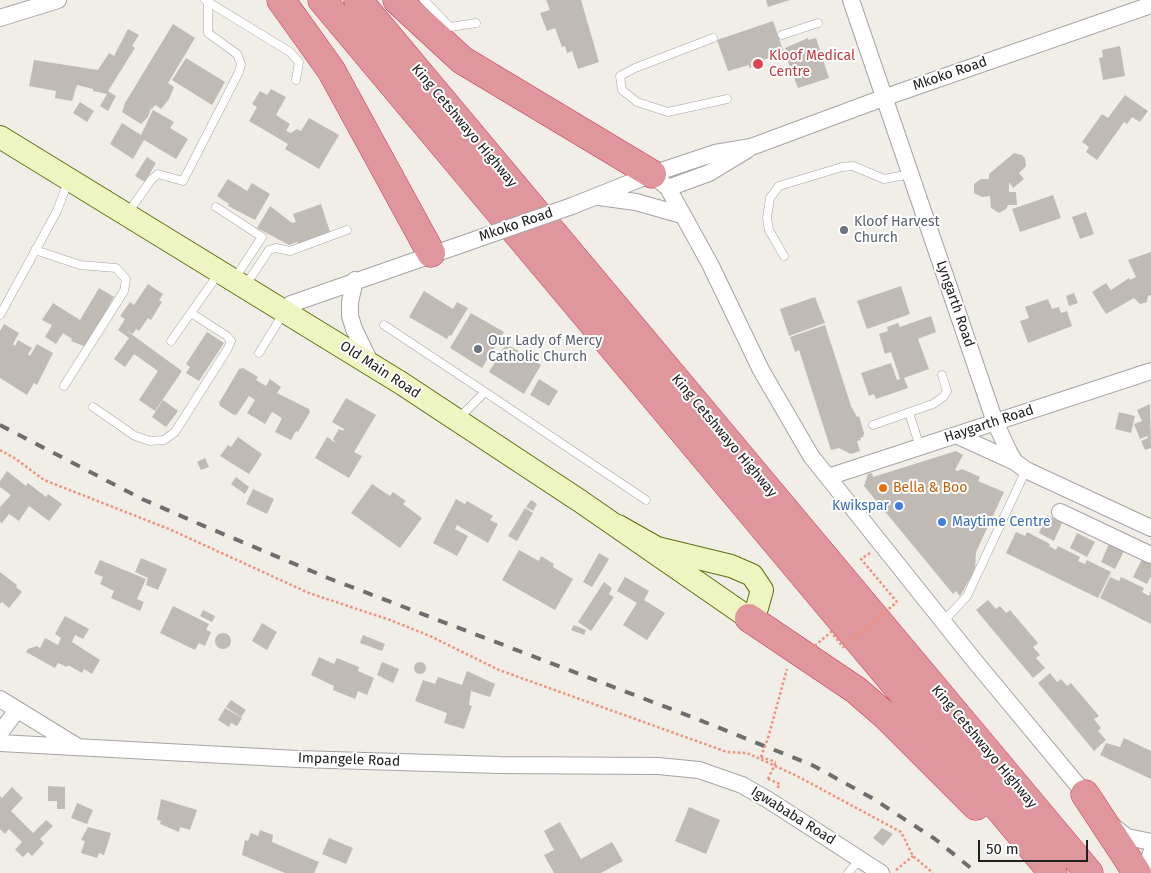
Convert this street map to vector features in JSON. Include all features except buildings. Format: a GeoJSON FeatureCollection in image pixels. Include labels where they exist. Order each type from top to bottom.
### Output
{"type":"FeatureCollection","features":[{"type":"Feature","properties":{"kind":"highway"},"geometry":{"type":"LineString","coordinates":[[282,0],[331,70],[431,253]]}},
{"type":"Feature","properties":{"kind":"highway","name":"King Cetshwayo Highway"},"geometry":{"type":"LineString","coordinates":[[322,0],[1053,873]]}},
{"type":"Feature","properties":{"kind":"highway","name":"King Cetshwayo Highway"},"geometry":{"type":"LineString","coordinates":[[358,0],[1089,873]]}},
{"type":"Feature","properties":{"kind":"highway"},"geometry":{"type":"LineString","coordinates":[[397,0],[462,60],[660,181]]}},
{"type":"Feature","properties":{"kind":"highway"},"geometry":{"type":"LineString","coordinates":[[749,618],[856,690],[886,716],[1042,873]]}},
{"type":"Feature","properties":{"kind":"highway"},"geometry":{"type":"LineString","coordinates":[[1086,794],[1137,873]]}},
{"type":"Feature","properties":{"kind":"street"},"geometry":{"type":"LineString","coordinates":[[0,18],[58,0]]}},
{"type":"Feature","properties":{"kind":"street","name":"Lyngarth Road"},"geometry":{"type":"LineString","coordinates":[[851,0],[995,422],[1021,466]]}},
{"type":"Feature","properties":{"kind":"street","name":"Mkoko Road"},"geometry":{"type":"LineString","coordinates":[[286,311],[291,304],[431,253],[480,238],[597,196],[660,181],[714,153],[751,147],[883,98],[1151,5]]}},
{"type":"Feature","properties":{"kind":"street","name":"Old Main Road"},"geometry":{"type":"LineString","coordinates":[[0,137],[371,364],[618,526],[749,618]]}},
{"type":"Feature","properties":{"kind":"street"},"geometry":{"type":"LineString","coordinates":[[660,181],[682,215],[790,423],[828,477],[943,622],[1086,794],[1121,833],[1135,841],[1151,842]]}},
{"type":"Feature","properties":{"kind":"street"},"geometry":{"type":"LineString","coordinates":[[597,196],[636,202],[682,215]]}},
{"type":"Feature","properties":{"kind":"street"},"geometry":{"type":"LineString","coordinates":[[355,280],[350,302],[351,322],[371,364]]}},
{"type":"Feature","properties":{"kind":"street","name":"Haygarth Road"},"geometry":{"type":"LineString","coordinates":[[828,477],[1151,371]]}},
{"type":"Feature","properties":{"kind":"street"},"geometry":{"type":"LineString","coordinates":[[956,435],[1151,528]]}},
{"type":"Feature","properties":{"kind":"street"},"geometry":{"type":"LineString","coordinates":[[1060,512],[1151,555]]}},
{"type":"Feature","properties":{"kind":"street"},"geometry":{"type":"LineString","coordinates":[[618,526],[657,548],[731,566],[752,575],[760,584],[763,593],[761,601],[749,618]]}},
{"type":"Feature","properties":{"kind":"street"},"geometry":{"type":"LineString","coordinates":[[0,699],[76,746]]}},
{"type":"Feature","properties":{"kind":"street"},"geometry":{"type":"LineString","coordinates":[[0,733],[17,710]]}},
{"type":"Feature","properties":{"kind":"street","name":"Impangele Road"},"geometry":{"type":"LineString","coordinates":[[0,743],[298,759],[500,765],[658,766],[699,770]]}},
{"type":"Feature","properties":{"kind":"street","name":"Igwababa Road"},"geometry":{"type":"LineString","coordinates":[[699,770],[742,785],[861,858],[881,873]]}},
{"type":"Feature","properties":{"kind":"street"},"geometry":{"type":"LineString","coordinates":[[1149,873],[1148,863],[1151,854]]}},
{"type":"Feature","properties":{"kind":"lane"},"geometry":{"type":"LineString","coordinates":[[424,0],[450,27],[476,22]]}},
{"type":"Feature","properties":{"kind":"lane"},"geometry":{"type":"LineString","coordinates":[[206,1],[290,52],[299,62],[296,80]]}},
{"type":"Feature","properties":{"kind":"lane"},"geometry":{"type":"LineString","coordinates":[[127,215],[151,180],[158,174],[183,181],[239,72],[241,64],[237,54],[208,33],[206,1]]}},
{"type":"Feature","properties":{"kind":"lane"},"geometry":{"type":"LineString","coordinates":[[782,36],[818,23]]}},
{"type":"Feature","properties":{"kind":"lane"},"geometry":{"type":"LineString","coordinates":[[713,38],[635,68],[620,76],[622,90],[638,102],[668,112],[727,99]]}},
{"type":"Feature","properties":{"kind":"lane"},"geometry":{"type":"LineString","coordinates":[[784,256],[769,230],[767,218],[770,198],[779,186],[842,166],[853,166],[884,179],[910,174]]}},
{"type":"Feature","properties":{"kind":"lane"},"geometry":{"type":"LineString","coordinates":[[0,314],[57,211],[68,180]]}},
{"type":"Feature","properties":{"kind":"lane"},"geometry":{"type":"LineString","coordinates":[[216,207],[262,236],[233,279]]}},
{"type":"Feature","properties":{"kind":"lane"},"geometry":{"type":"LineString","coordinates":[[171,341],[191,313],[269,250],[276,248],[290,251],[346,230]]}},
{"type":"Feature","properties":{"kind":"lane"},"geometry":{"type":"LineString","coordinates":[[35,250],[80,265],[116,268],[126,279],[124,291],[64,386]]}},
{"type":"Feature","properties":{"kind":"lane"},"geometry":{"type":"LineString","coordinates":[[259,353],[286,311]]}},
{"type":"Feature","properties":{"kind":"lane"},"geometry":{"type":"LineString","coordinates":[[93,406],[136,436],[150,440],[164,440],[174,432],[231,341],[227,336],[191,313]]}},
{"type":"Feature","properties":{"kind":"lane"},"geometry":{"type":"LineString","coordinates":[[384,325],[646,500]]}},
{"type":"Feature","properties":{"kind":"lane"},"geometry":{"type":"LineString","coordinates":[[873,425],[933,404],[945,395],[946,391],[942,375]]}},
{"type":"Feature","properties":{"kind":"lane"},"geometry":{"type":"LineString","coordinates":[[457,420],[486,392]]}},
{"type":"Feature","properties":{"kind":"lane"},"geometry":{"type":"LineString","coordinates":[[909,412],[920,447]]}},
{"type":"Feature","properties":{"kind":"lane"},"geometry":{"type":"LineString","coordinates":[[943,622],[967,596],[1021,466]]}},
{"type":"Feature","properties":{"kind":"lane"},"geometry":{"type":"LineString","coordinates":[[730,486],[743,516]]}},
{"type":"Feature","properties":{"kind":"lane"},"geometry":{"type":"LineString","coordinates":[[810,595],[834,611]]}},
{"type":"Feature","properties":{"kind":"lane"},"geometry":{"type":"LineString","coordinates":[[848,873],[861,858]]}},
{"type":"Feature","properties":{"kind":"path"},"geometry":{"type":"LineString","coordinates":[[0,450],[16,459],[44,480],[169,529],[309,593],[398,623],[499,670],[727,752],[746,753],[789,772],[900,832],[913,856],[933,873]]}},
{"type":"Feature","properties":{"kind":"path"},"geometry":{"type":"LineString","coordinates":[[811,649],[831,632],[843,647],[897,602],[862,559],[882,546]]}},
{"type":"Feature","properties":{"kind":"path"},"geometry":{"type":"LineString","coordinates":[[779,783],[768,780],[776,762],[761,756],[774,721],[788,664]]}},
{"type":"Feature","properties":{"kind":"path"},"geometry":{"type":"LineString","coordinates":[[893,873],[913,856]]}},
{"type":"Feature","properties":{"kind":"railway"},"geometry":{"type":"LineString","coordinates":[[0,425],[142,499],[328,578],[692,717],[812,765],[872,798],[935,839],[977,873]]}},
{"type":"Feature","properties":{"kind":"place","name":"Kloof Medical Centre"},"geometry":{"type":"Point","coordinates":[758,64]}},
{"type":"Feature","properties":{"kind":"place","name":"Kloof Harvest Church"},"geometry":{"type":"Point","coordinates":[844,230]}},
{"type":"Feature","properties":{"kind":"place","name":"Our Lady of Mercy Catholic Church"},"geometry":{"type":"Point","coordinates":[478,349]}},
{"type":"Feature","properties":{"kind":"place","name":"Bella & Boo"},"geometry":{"type":"Point","coordinates":[883,488]}},
{"type":"Feature","properties":{"kind":"place","name":"Kwikspar"},"geometry":{"type":"Point","coordinates":[899,506]}},
{"type":"Feature","properties":{"kind":"place","name":"Maytime Centre"},"geometry":{"type":"Point","coordinates":[942,522]}}]}
